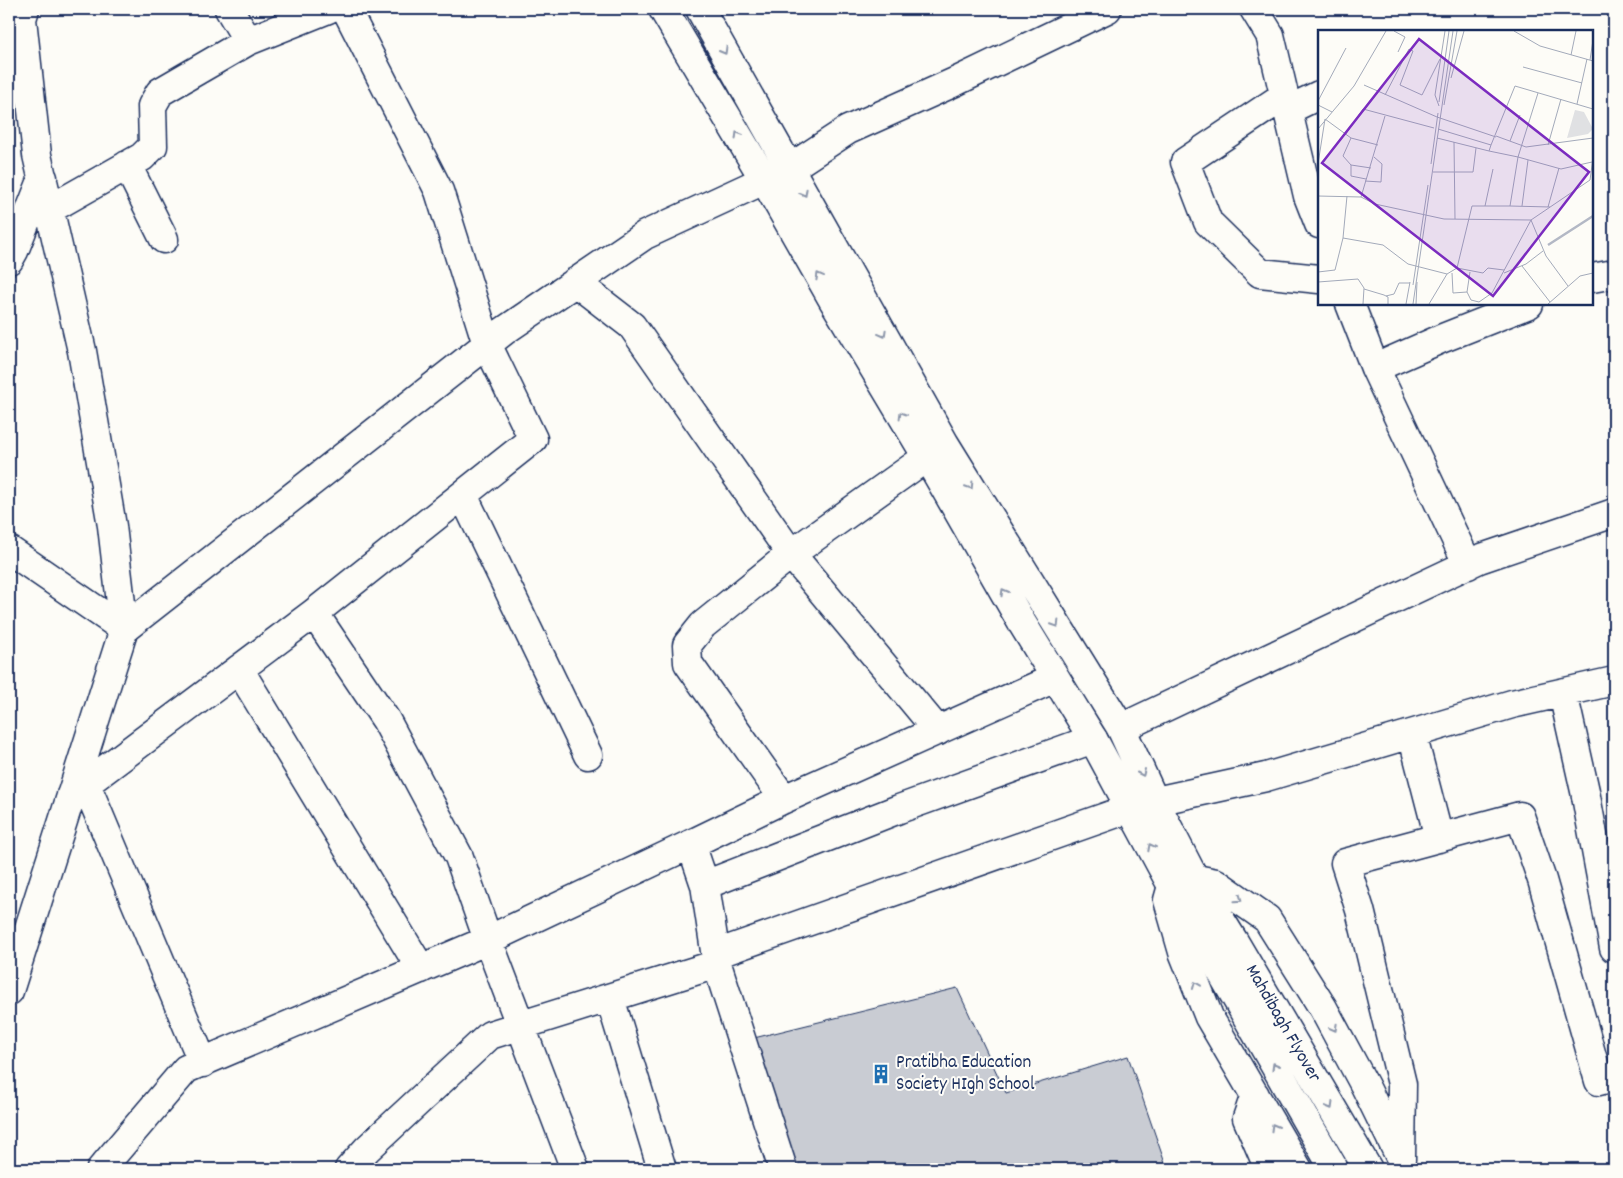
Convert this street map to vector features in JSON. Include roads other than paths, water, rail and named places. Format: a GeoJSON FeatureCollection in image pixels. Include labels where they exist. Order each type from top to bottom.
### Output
{"type":"FeatureCollection","features":[{"type":"Feature","properties":{"kind":"street"},"geometry":{"type":"LineString","coordinates":[[9,991],[78,790],[124,629],[112,526],[82,351],[37,155],[22,19],[25,9]]}},
{"type":"Feature","properties":{"kind":"street"},"geometry":{"type":"LineString","coordinates":[[229,9],[248,42]]}},
{"type":"Feature","properties":{"kind":"street"},"geometry":{"type":"LineString","coordinates":[[50,209],[142,157],[153,146],[152,106],[160,92],[248,42],[328,9]]}},
{"type":"Feature","properties":{"kind":"street"},"geometry":{"type":"LineString","coordinates":[[78,790],[314,613],[533,439],[487,344],[439,191],[346,9]]}},
{"type":"Feature","properties":{"kind":"street"},"geometry":{"type":"LineString","coordinates":[[663,9],[1055,678],[1093,738],[1142,804],[1186,879]]}},
{"type":"Feature","properties":{"kind":"street"},"geometry":{"type":"LineString","coordinates":[[700,9],[945,444],[1121,728],[1142,804]]}},
{"type":"Feature","properties":{"kind":"street"},"geometry":{"type":"LineString","coordinates":[[124,629],[487,344],[645,235],[790,168],[848,130],[957,81],[1108,9]]}},
{"type":"Feature","properties":{"kind":"street"},"geometry":{"type":"LineString","coordinates":[[1254,9],[1270,35],[1286,103],[1314,193],[1318,218]]}},
{"type":"Feature","properties":{"kind":"street"},"geometry":{"type":"LineString","coordinates":[[1318,95],[1286,103],[1185,162],[1208,222],[1260,273],[1318,278]]}},
{"type":"Feature","properties":{"kind":"street"},"geometry":{"type":"LineString","coordinates":[[127,165],[164,239]]}},
{"type":"Feature","properties":{"kind":"street"},"geometry":{"type":"LineString","coordinates":[[9,260],[42,178]]}},
{"type":"Feature","properties":{"kind":"street"},"geometry":{"type":"LineString","coordinates":[[1593,278],[1614,274]]}},
{"type":"Feature","properties":{"kind":"street"},"geometry":{"type":"LineString","coordinates":[[576,282],[632,326],[791,554],[938,731]]}},
{"type":"Feature","properties":{"kind":"street"},"geometry":{"type":"LineString","coordinates":[[1350,305],[1375,368],[1468,565]]}},
{"type":"Feature","properties":{"kind":"street"},"geometry":{"type":"LineString","coordinates":[[1375,368],[1443,338],[1526,305]]}},
{"type":"Feature","properties":{"kind":"street"},"geometry":{"type":"LineString","coordinates":[[784,799],[688,663],[687,645],[703,625],[791,554],[927,457]]}},
{"type":"Feature","properties":{"kind":"street"},"geometry":{"type":"LineString","coordinates":[[462,495],[588,755]]}},
{"type":"Feature","properties":{"kind":"street"},"geometry":{"type":"LineString","coordinates":[[1121,728],[1479,559],[1614,512]]}},
{"type":"Feature","properties":{"kind":"street"},"geometry":{"type":"LineString","coordinates":[[9,550],[124,629]]}},
{"type":"Feature","properties":{"kind":"street"},"geometry":{"type":"LineString","coordinates":[[314,613],[386,720],[459,857],[488,940],[575,1169]]}},
{"type":"Feature","properties":{"kind":"street"},"geometry":{"type":"LineString","coordinates":[[239,669],[421,969]]}},
{"type":"Feature","properties":{"kind":"street"},"geometry":{"type":"LineString","coordinates":[[101,1169],[186,1069],[488,940],[784,799],[1055,678]]}},
{"type":"Feature","properties":{"kind":"street"},"geometry":{"type":"LineString","coordinates":[[348,1169],[372,1159],[490,1035],[610,998],[1142,804],[1266,777],[1512,704],[1614,681]]}},
{"type":"Feature","properties":{"kind":"street"},"geometry":{"type":"LineString","coordinates":[[1563,692],[1585,791],[1614,948]]}},
{"type":"Feature","properties":{"kind":"street"},"geometry":{"type":"LineString","coordinates":[[1412,734],[1438,838]]}},
{"type":"Feature","properties":{"kind":"street"},"geometry":{"type":"LineString","coordinates":[[705,884],[899,809],[1093,738]]}},
{"type":"Feature","properties":{"kind":"street"},"geometry":{"type":"LineString","coordinates":[[78,790],[202,1063]]}},
{"type":"Feature","properties":{"kind":"street"},"geometry":{"type":"LineString","coordinates":[[1404,1164],[1402,1084],[1360,910],[1346,863],[1520,816],[1542,880],[1599,1081],[1614,1077]]}},
{"type":"Feature","properties":{"kind":"street"},"geometry":{"type":"LineString","coordinates":[[691,844],[705,884],[717,959],[783,1169]]}},
{"type":"Feature","properties":{"kind":"street"},"geometry":{"type":"LineString","coordinates":[[1186,879],[1168,900],[1183,952],[1209,1017],[1298,1169]]}},
{"type":"Feature","properties":{"kind":"street"},"geometry":{"type":"LineString","coordinates":[[1186,879],[1216,883],[1267,920],[1323,1008],[1404,1164]]}},
{"type":"Feature","properties":{"kind":"street","name":"Mahdibagh Flyover"},"geometry":{"type":"LineString","coordinates":[[1186,879],[1235,943],[1368,1169]]}},
{"type":"Feature","properties":{"kind":"street","name":"Mahdibagh Flyover"},"geometry":{"type":"LineString","coordinates":[[1186,879],[1210,952],[1334,1169]]}},
{"type":"Feature","properties":{"kind":"street"},"geometry":{"type":"LineString","coordinates":[[610,998],[662,1169]]}},
{"type":"Feature","properties":{"kind":"street"},"geometry":{"type":"LineString","coordinates":[[1255,1095],[1248,1118],[1268,1169]]}},
{"type":"Feature","properties":{"kind":"place","name":"Pratibha Education Society HIgh School"},"geometry":{"type":"Point","coordinates":[881,1074]}}]}
